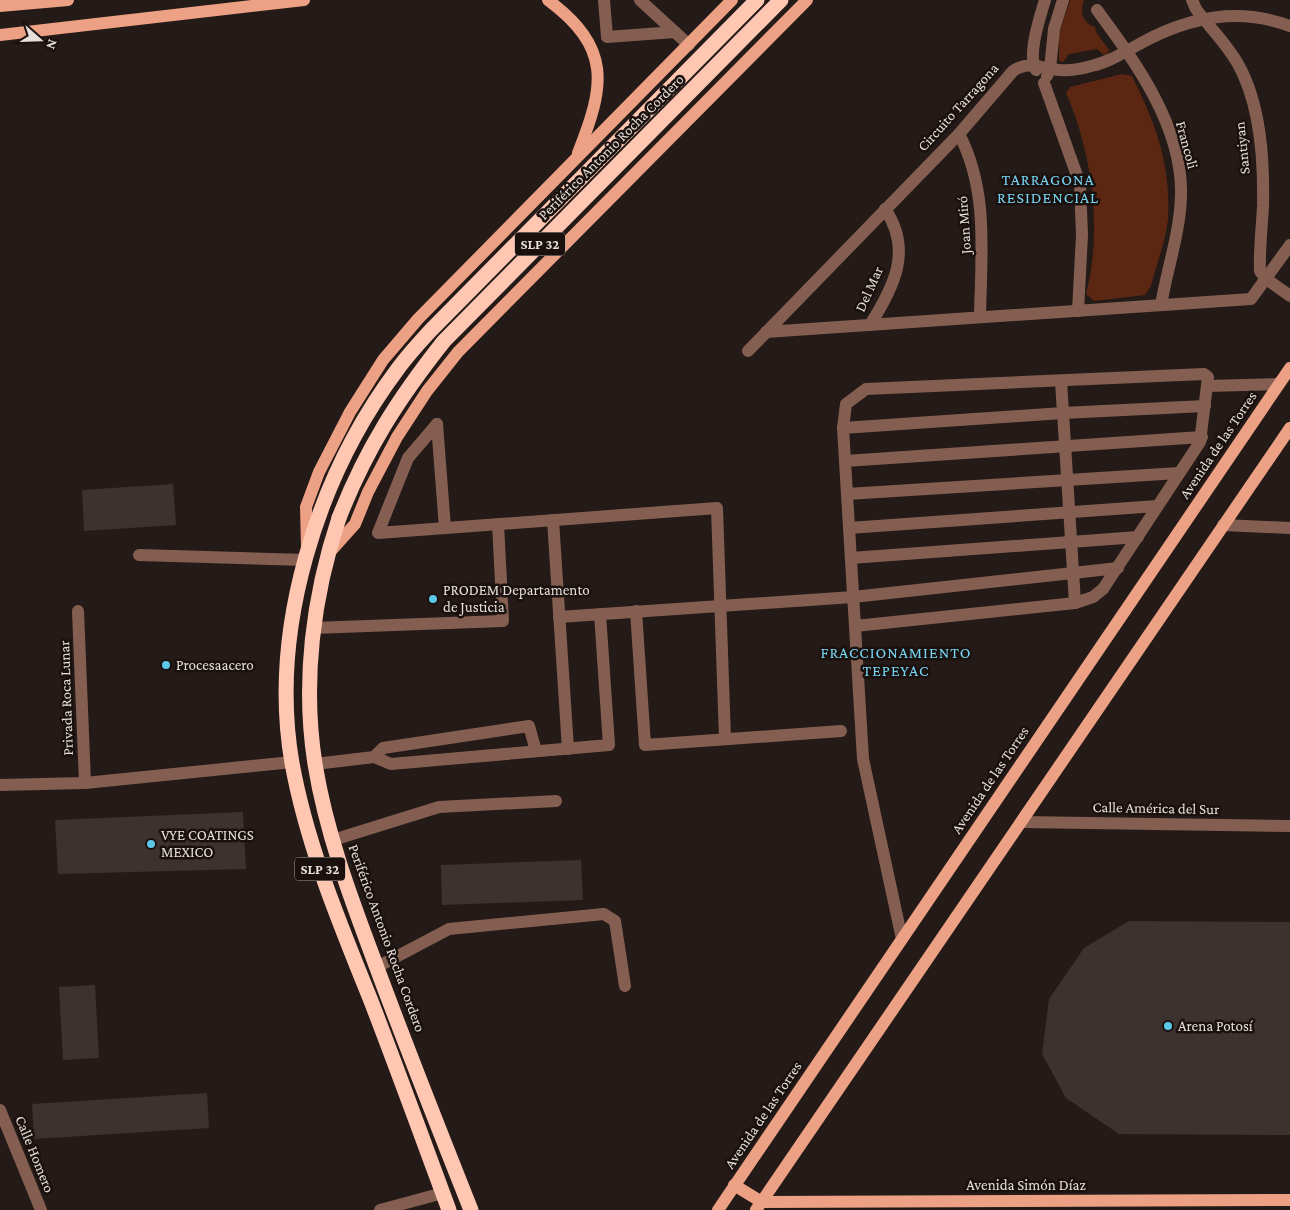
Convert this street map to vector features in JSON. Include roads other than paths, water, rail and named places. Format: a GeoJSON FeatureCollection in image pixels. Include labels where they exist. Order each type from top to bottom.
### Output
{"type":"FeatureCollection","features":[{"type":"Feature","properties":{"kind":"highway","name":"Periférico Antonio Rocha Cordero"},"geometry":{"type":"LineString","coordinates":[[449,1210],[327,889],[306,823],[292,762],[287,677],[291,623],[306,556],[334,478],[364,420],[397,370],[430,330],[757,0]]}},
{"type":"Feature","properties":{"kind":"highway","name":"Periférico Antonio Rocha Cordero"},"geometry":{"type":"LineString","coordinates":[[471,1210],[343,877],[315,764],[310,684],[313,628],[326,557],[352,486],[380,429],[413,381],[444,341],[780,0]]}},
{"type":"Feature","properties":{"kind":"main road"},"geometry":{"type":"LineString","coordinates":[[0,6],[68,0]]}},
{"type":"Feature","properties":{"kind":"main road"},"geometry":{"type":"LineString","coordinates":[[0,35],[304,0]]}},
{"type":"Feature","properties":{"kind":"main road"},"geometry":{"type":"LineString","coordinates":[[548,0],[570,16],[587,36],[596,58],[599,77],[596,100],[576,158]]}},
{"type":"Feature","properties":{"kind":"main road"},"geometry":{"type":"LineString","coordinates":[[718,0],[718,15]]}},
{"type":"Feature","properties":{"kind":"main road"},"geometry":{"type":"LineString","coordinates":[[306,556],[306,507],[319,472],[350,412],[383,360],[418,319],[732,0]]}},
{"type":"Feature","properties":{"kind":"main road"},"geometry":{"type":"LineString","coordinates":[[773,35],[781,12],[780,0]]}},
{"type":"Feature","properties":{"kind":"main road"},"geometry":{"type":"LineString","coordinates":[[326,557],[355,524],[368,492],[397,437],[427,391],[458,352],[807,0]]}},
{"type":"Feature","properties":{"kind":"main road","name":"Avenida de las Torres"},"geometry":{"type":"LineString","coordinates":[[718,1210],[1290,368]]}},
{"type":"Feature","properties":{"kind":"main road"},"geometry":{"type":"LineString","coordinates":[[734,1185],[759,1206],[1290,428]]}},
{"type":"Feature","properties":{"kind":"main road","name":"Avenida Simón Díaz"},"geometry":{"type":"LineString","coordinates":[[759,1206],[1127,1206],[1283,1203]]}},
{"type":"Feature","properties":{"kind":"street"},"geometry":{"type":"LineString","coordinates":[[604,0],[607,37],[675,32]]}},
{"type":"Feature","properties":{"kind":"street"},"geometry":{"type":"LineString","coordinates":[[640,0],[689,45]]}},
{"type":"Feature","properties":{"kind":"street","name":"Santiyan"},"geometry":{"type":"LineString","coordinates":[[1192,0],[1238,65],[1257,120],[1263,205],[1260,271],[1265,278]]}},
{"type":"Feature","properties":{"kind":"street"},"geometry":{"type":"LineString","coordinates":[[1044,83],[1050,70],[1051,46],[1062,4],[1045,1],[1035,44],[1033,64],[1044,83],[1080,184],[1082,235],[1078,311]]}},
{"type":"Feature","properties":{"kind":"street","name":"Francoli"},"geometry":{"type":"LineString","coordinates":[[1097,10],[1126,50],[1159,107],[1171,135],[1178,164],[1181,195],[1179,219],[1161,305]]}},
{"type":"Feature","properties":{"kind":"street"},"geometry":{"type":"LineString","coordinates":[[1033,64],[1050,70],[1073,70],[1099,64],[1184,23],[1203,18],[1224,15],[1248,16],[1269,19],[1290,26]]}},
{"type":"Feature","properties":{"kind":"street"},"geometry":{"type":"LineString","coordinates":[[1035,44],[1051,46]]}},
{"type":"Feature","properties":{"kind":"street","name":"Circuito Tarragona"},"geometry":{"type":"LineString","coordinates":[[748,351],[959,134],[1013,71],[1020,66],[1033,64]]}},
{"type":"Feature","properties":{"kind":"street","name":"Joan Miró"},"geometry":{"type":"LineString","coordinates":[[959,134],[974,168],[981,212],[983,252],[980,317]]}},
{"type":"Feature","properties":{"kind":"street","name":"Del Mar"},"geometry":{"type":"LineString","coordinates":[[870,325],[884,302],[898,263],[899,243],[896,225],[885,209]]}},
{"type":"Feature","properties":{"kind":"street"},"geometry":{"type":"LineString","coordinates":[[766,332],[1250,299],[1290,244]]}},
{"type":"Feature","properties":{"kind":"street"},"geometry":{"type":"LineString","coordinates":[[1265,278],[1290,296]]}},
{"type":"Feature","properties":{"kind":"street"},"geometry":{"type":"LineString","coordinates":[[855,626],[1074,602],[1093,597],[1103,589],[1118,568],[1202,437],[1208,377],[1204,374],[866,389],[846,404],[843,428],[863,759],[902,939]]}},
{"type":"Feature","properties":{"kind":"street"},"geometry":{"type":"LineString","coordinates":[[1061,381],[1074,602]]}},
{"type":"Feature","properties":{"kind":"street"},"geometry":{"type":"LineString","coordinates":[[1207,386],[1279,384]]}},
{"type":"Feature","properties":{"kind":"street"},"geometry":{"type":"LineString","coordinates":[[843,428],[1063,413],[1205,406]]}},
{"type":"Feature","properties":{"kind":"street"},"geometry":{"type":"LineString","coordinates":[[446,528],[437,424],[408,458],[378,534],[716,508],[725,739]]}},
{"type":"Feature","properties":{"kind":"street"},"geometry":{"type":"LineString","coordinates":[[845,461],[1202,437]]}},
{"type":"Feature","properties":{"kind":"street"},"geometry":{"type":"LineString","coordinates":[[847,494],[1179,473]]}},
{"type":"Feature","properties":{"kind":"street"},"geometry":{"type":"LineString","coordinates":[[849,528],[1157,506]]}},
{"type":"Feature","properties":{"kind":"street"},"geometry":{"type":"LineString","coordinates":[[553,520],[568,748]]}},
{"type":"Feature","properties":{"kind":"street"},"geometry":{"type":"LineString","coordinates":[[313,628],[503,621],[498,524]]}},
{"type":"Feature","properties":{"kind":"street"},"geometry":{"type":"LineString","coordinates":[[1223,525],[1290,528]]}},
{"type":"Feature","properties":{"kind":"street"},"geometry":{"type":"LineString","coordinates":[[851,558],[1138,537]]}},
{"type":"Feature","properties":{"kind":"street"},"geometry":{"type":"LineString","coordinates":[[139,554],[306,556]]}},
{"type":"Feature","properties":{"kind":"street"},"geometry":{"type":"LineString","coordinates":[[559,617],[853,597],[1118,568]]}},
{"type":"Feature","properties":{"kind":"street","name":"Privada Roca Lunar"},"geometry":{"type":"LineString","coordinates":[[78,611],[85,783]]}},
{"type":"Feature","properties":{"kind":"street"},"geometry":{"type":"LineString","coordinates":[[636,611],[645,745],[841,731]]}},
{"type":"Feature","properties":{"kind":"street"},"geometry":{"type":"LineString","coordinates":[[315,764],[374,758],[391,764],[609,745],[600,614]]}},
{"type":"Feature","properties":{"kind":"street"},"geometry":{"type":"LineString","coordinates":[[374,758],[383,748],[529,726],[536,751]]}},
{"type":"Feature","properties":{"kind":"street"},"geometry":{"type":"LineString","coordinates":[[0,785],[85,783],[292,762]]}},
{"type":"Feature","properties":{"kind":"street"},"geometry":{"type":"LineString","coordinates":[[334,840],[439,807],[556,801]]}},
{"type":"Feature","properties":{"kind":"street","name":"Calle América del Sur"},"geometry":{"type":"LineString","coordinates":[[1021,822],[1290,826]]}},
{"type":"Feature","properties":{"kind":"street"},"geometry":{"type":"LineString","coordinates":[[376,967],[449,930],[604,914],[615,921],[625,986]]}},
{"type":"Feature","properties":{"kind":"street","name":"Calle Homero"},"geometry":{"type":"LineString","coordinates":[[0,1110],[41,1210]]}},
{"type":"Feature","properties":{"kind":"street"},"geometry":{"type":"LineString","coordinates":[[380,1210],[443,1193]]}},
{"type":"Feature","properties":{"kind":"place","name":"PRODEM Departamento de Justicia"},"geometry":{"type":"Point","coordinates":[433,599]}},
{"type":"Feature","properties":{"kind":"place","name":"Procesaacero"},"geometry":{"type":"Point","coordinates":[166,665]}},
{"type":"Feature","properties":{"kind":"place","name":"VYE COATINGS MEXICO"},"geometry":{"type":"Point","coordinates":[151,844]}},
{"type":"Feature","properties":{"kind":"place","name":"Arena Potosí"},"geometry":{"type":"Point","coordinates":[1168,1026]}},
{"type":"Feature","properties":{"kind":"district","name":"TARRAGONA RESIDENCIAL"},"geometry":{"type":"Point","coordinates":[1048,188]}},
{"type":"Feature","properties":{"kind":"district","name":"FRACCIONAMIENTO TEPEYAC"},"geometry":{"type":"Point","coordinates":[896,661]}}]}
